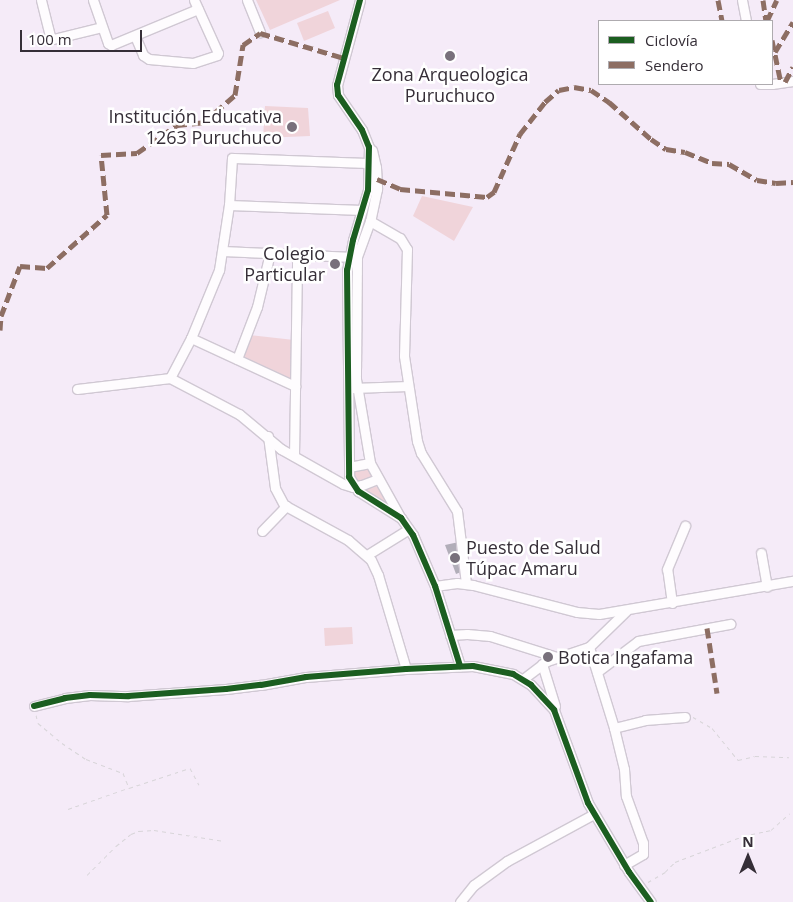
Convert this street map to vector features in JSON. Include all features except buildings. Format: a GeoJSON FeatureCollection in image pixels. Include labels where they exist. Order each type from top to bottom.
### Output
{"type":"FeatureCollection","features":[{"type":"Feature","properties":{"kind":"street"},"geometry":{"type":"LineString","coordinates":[[41,0],[50,36],[53,39],[102,27]]}},
{"type":"Feature","properties":{"kind":"street"},"geometry":{"type":"LineString","coordinates":[[93,0],[109,45],[116,44],[198,9]]}},
{"type":"Feature","properties":{"kind":"street"},"geometry":{"type":"LineString","coordinates":[[135,36],[143,55],[149,59],[193,63],[217,55],[218,53],[194,0]]}},
{"type":"Feature","properties":{"kind":"street"},"geometry":{"type":"LineString","coordinates":[[247,0],[260,33]]}},
{"type":"Feature","properties":{"kind":"street"},"geometry":{"type":"LineString","coordinates":[[360,0],[337,85],[338,94],[369,143],[374,156],[377,179],[370,221],[353,257],[356,290],[357,388],[370,463],[418,545],[435,586],[460,666]]}},
{"type":"Feature","properties":{"kind":"street"},"geometry":{"type":"LineString","coordinates":[[742,0],[746,20]]}},
{"type":"Feature","properties":{"kind":"street"},"geometry":{"type":"LineString","coordinates":[[773,84],[793,81]]}},
{"type":"Feature","properties":{"kind":"street"},"geometry":{"type":"LineString","coordinates":[[353,487],[349,477],[346,389],[353,257],[368,190],[369,143]]}},
{"type":"Feature","properties":{"kind":"street"},"geometry":{"type":"LineString","coordinates":[[170,378],[215,285],[223,251],[229,205],[232,158],[369,163]]}},
{"type":"Feature","properties":{"kind":"street"},"geometry":{"type":"LineString","coordinates":[[229,205],[362,210]]}},
{"type":"Feature","properties":{"kind":"street"},"geometry":{"type":"LineString","coordinates":[[370,221],[400,238],[407,249],[404,340],[408,386],[421,453],[459,517],[466,583]]}},
{"type":"Feature","properties":{"kind":"street"},"geometry":{"type":"LineString","coordinates":[[223,251],[353,257]]}},
{"type":"Feature","properties":{"kind":"street"},"geometry":{"type":"LineString","coordinates":[[237,359],[259,300],[270,253]]}},
{"type":"Feature","properties":{"kind":"street"},"geometry":{"type":"LineString","coordinates":[[294,456],[297,254]]}},
{"type":"Feature","properties":{"kind":"street"},"geometry":{"type":"LineString","coordinates":[[191,338],[295,386]]}},
{"type":"Feature","properties":{"kind":"street"},"geometry":{"type":"LineString","coordinates":[[77,389],[170,378],[239,414],[281,448],[343,484],[353,487],[401,518]]}},
{"type":"Feature","properties":{"kind":"street"},"geometry":{"type":"LineString","coordinates":[[346,389],[408,386]]}},
{"type":"Feature","properties":{"kind":"street"},"geometry":{"type":"LineString","coordinates":[[268,436],[277,494],[286,506],[348,540],[367,555],[378,575],[406,668]]}},
{"type":"Feature","properties":{"kind":"street"},"geometry":{"type":"LineString","coordinates":[[349,467],[370,463]]}},
{"type":"Feature","properties":{"kind":"street"},"geometry":{"type":"LineString","coordinates":[[353,487],[378,479]]}},
{"type":"Feature","properties":{"kind":"street"},"geometry":{"type":"LineString","coordinates":[[262,530],[286,506]]}},
{"type":"Feature","properties":{"kind":"street"},"geometry":{"type":"LineString","coordinates":[[672,602],[667,569],[685,526]]}},
{"type":"Feature","properties":{"kind":"street"},"geometry":{"type":"LineString","coordinates":[[367,555],[409,529]]}},
{"type":"Feature","properties":{"kind":"street"},"geometry":{"type":"LineString","coordinates":[[761,553],[767,586]]}},
{"type":"Feature","properties":{"kind":"street"},"geometry":{"type":"LineString","coordinates":[[435,586],[466,583],[585,613],[608,614],[793,581]]}},
{"type":"Feature","properties":{"kind":"street"},"geometry":{"type":"LineString","coordinates":[[523,679],[542,664],[589,647],[626,611]]}},
{"type":"Feature","properties":{"kind":"street"},"geometry":{"type":"LineString","coordinates":[[597,672],[638,641],[730,624]]}},
{"type":"Feature","properties":{"kind":"street"},"geometry":{"type":"LineString","coordinates":[[450,635],[490,636],[557,657]]}},
{"type":"Feature","properties":{"kind":"street"},"geometry":{"type":"LineString","coordinates":[[589,647],[614,728],[624,769],[626,796],[644,848],[642,854],[624,865]]}},
{"type":"Feature","properties":{"kind":"street"},"geometry":{"type":"LineString","coordinates":[[542,664],[578,778],[594,814],[624,865],[651,902]]}},
{"type":"Feature","properties":{"kind":"street"},"geometry":{"type":"LineString","coordinates":[[34,706],[65,698],[90,695],[128,696],[226,689],[261,686],[306,677],[406,668],[460,666],[492,668],[523,679],[545,698],[559,718]]}},
{"type":"Feature","properties":{"kind":"street"},"geometry":{"type":"LineString","coordinates":[[614,728],[645,720],[685,717]]}},
{"type":"Feature","properties":{"kind":"street"},"geometry":{"type":"LineString","coordinates":[[460,902],[474,885],[507,862],[594,814]]}},
{"type":"Feature","properties":{"kind":"path"},"geometry":{"type":"LineString","coordinates":[[34,706],[38,723],[62,743],[86,759],[123,773],[129,788]]}},
{"type":"Feature","properties":{"kind":"path"},"geometry":{"type":"LineString","coordinates":[[685,717],[695,716],[712,728],[738,760],[755,756],[789,758]]}},
{"type":"Feature","properties":{"kind":"path"},"geometry":{"type":"LineString","coordinates":[[68,809],[190,768],[199,785]]}},
{"type":"Feature","properties":{"kind":"path"},"geometry":{"type":"LineString","coordinates":[[639,887],[665,872],[675,862],[743,836],[771,830],[790,813]]}},
{"type":"Feature","properties":{"kind":"path"},"geometry":{"type":"LineString","coordinates":[[87,875],[116,846],[131,834],[139,831],[154,830],[224,841]]}},
{"type":"Feature","properties":{"kind":"shaded area"},"geometry":{"type":"Polygon","coordinates":[[[256,0],[340,0],[270,30],[256,0]]]}},
{"type":"Feature","properties":{"kind":"shaded area"},"geometry":{"type":"Polygon","coordinates":[[[328,11],[335,28],[304,41],[297,23],[328,11]]]}},
{"type":"Feature","properties":{"kind":"shaded area"},"geometry":{"type":"Polygon","coordinates":[[[265,106],[308,108],[310,136],[263,138],[265,106]]]}},
{"type":"Feature","properties":{"kind":"shaded area"},"geometry":{"type":"Polygon","coordinates":[[[422,196],[473,207],[454,241],[413,216],[422,196]]]}},
{"type":"Feature","properties":{"kind":"shaded area"},"geometry":{"type":"Polygon","coordinates":[[[249,335],[294,340],[294,383],[240,359],[249,335]]]}},
{"type":"Feature","properties":{"kind":"shaded area"},"geometry":{"type":"Polygon","coordinates":[[[367,468],[372,474],[371,477],[359,483],[354,480],[355,469],[367,468]]]}},
{"type":"Feature","properties":{"kind":"shaded area"},"geometry":{"type":"Polygon","coordinates":[[[378,486],[385,501],[383,502],[363,490],[378,486]]]}},
{"type":"Feature","properties":{"kind":"shaded area"},"geometry":{"type":"Polygon","coordinates":[[[352,627],[353,644],[325,646],[324,628],[352,627]]]}},
{"type":"Feature","properties":{"kind":"marked path"},"geometry":{"type":"LineString","coordinates":[[718,0],[722,20]]}},
{"type":"Feature","properties":{"kind":"marked path"},"geometry":{"type":"LineString","coordinates":[[763,0],[766,20]]}},
{"type":"Feature","properties":{"kind":"marked path"},"geometry":{"type":"LineString","coordinates":[[767,20],[777,0]]}},
{"type":"Feature","properties":{"kind":"marked path"},"geometry":{"type":"LineString","coordinates":[[775,52],[793,22]]}},
{"type":"Feature","properties":{"kind":"marked path"},"geometry":{"type":"LineString","coordinates":[[0,330],[1,316],[20,266],[47,268],[107,215],[101,155],[137,153],[177,125],[204,122],[235,95],[243,45],[260,33],[344,58]]}},
{"type":"Feature","properties":{"kind":"marked path"},"geometry":{"type":"LineString","coordinates":[[773,45],[781,83]]}},
{"type":"Feature","properties":{"kind":"marked path"},"geometry":{"type":"LineString","coordinates":[[785,82],[793,67]]}},
{"type":"Feature","properties":{"kind":"marked path"},"geometry":{"type":"LineString","coordinates":[[377,179],[400,189],[487,197],[494,192],[520,134],[545,102],[559,90],[574,87],[591,90],[609,102],[651,139],[666,149],[685,152],[712,163],[729,164],[757,180],[776,183],[793,182]]}},
{"type":"Feature","properties":{"kind":"marked path"},"geometry":{"type":"LineString","coordinates":[[707,628],[717,693]]}},
{"type":"Feature","properties":{"kind":"cycle path"},"geometry":{"type":"LineString","coordinates":[[360,0],[337,85],[338,95],[362,130],[369,147],[368,190],[353,240],[347,270],[349,477],[358,491],[401,518],[413,535],[435,586],[460,666]]}},
{"type":"Feature","properties":{"kind":"cycle path"},"geometry":{"type":"LineString","coordinates":[[34,706],[65,698],[90,695],[128,696],[226,689],[306,677],[406,669],[473,666],[513,674],[531,685],[554,710],[588,803],[629,872],[651,902]]}},
{"type":"Feature","properties":{"kind":"place","name":"Zona Arqueologica Puruchuco"},"geometry":{"type":"Point","coordinates":[450,56]}},
{"type":"Feature","properties":{"kind":"place","name":"Institución Educativa 1263 Puruchuco"},"geometry":{"type":"Point","coordinates":[292,127]}},
{"type":"Feature","properties":{"kind":"place","name":"Colegio Particular"},"geometry":{"type":"Point","coordinates":[335,264]}},
{"type":"Feature","properties":{"kind":"place","name":"Puesto de Salud Túpac Amaru"},"geometry":{"type":"Point","coordinates":[455,558]}},
{"type":"Feature","properties":{"kind":"place","name":"Botica Ingafama"},"geometry":{"type":"Point","coordinates":[548,657]}}]}
